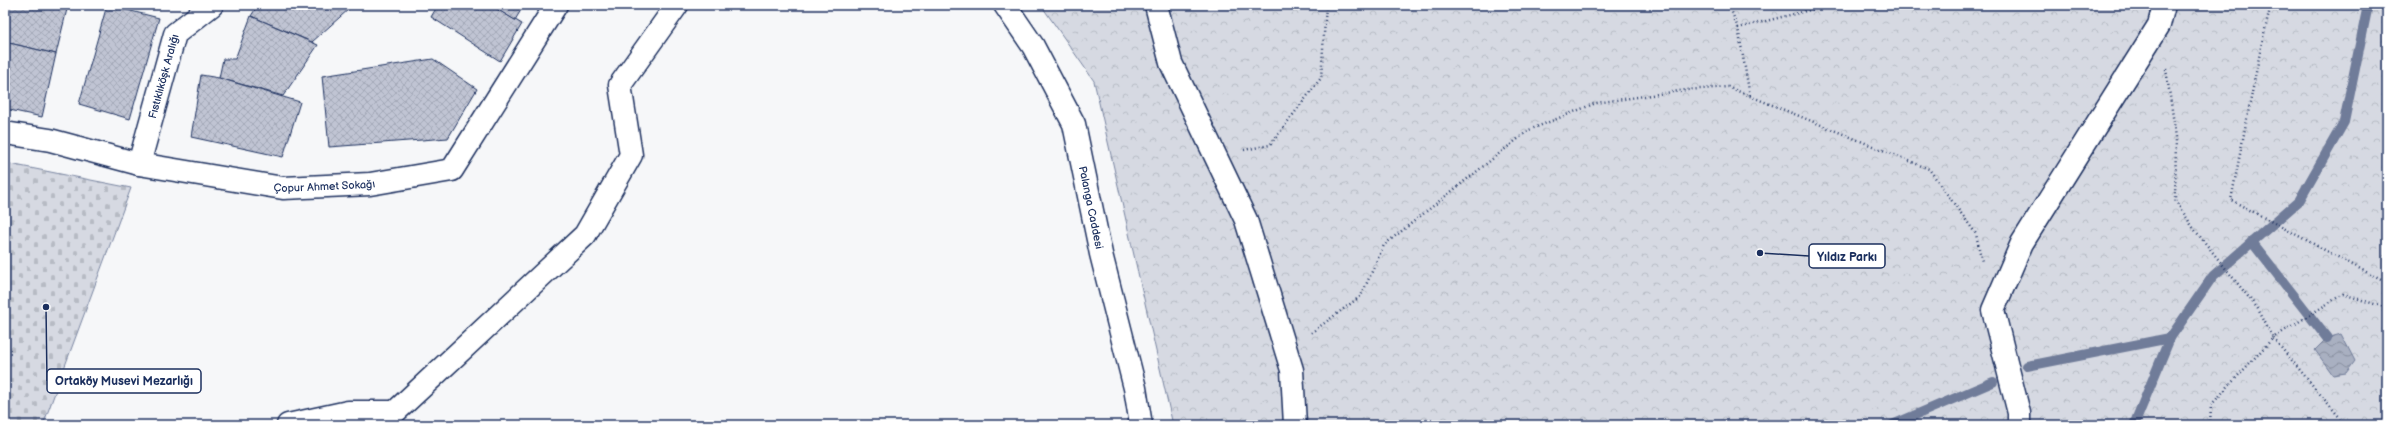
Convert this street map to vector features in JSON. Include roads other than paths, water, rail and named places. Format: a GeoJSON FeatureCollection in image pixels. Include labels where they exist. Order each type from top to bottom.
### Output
{"type":"FeatureCollection","features":[{"type":"Feature","properties":{"kind":"street","name":"Fıstıklıköşk Aralığı"},"geometry":{"type":"LineString","coordinates":[[139,164],[175,34],[212,5]]}},
{"type":"Feature","properties":{"kind":"street","name":"Çopur Ahmet Sokağı"},"geometry":{"type":"LineString","coordinates":[[5,133],[50,140],[139,164],[283,188],[370,184],[452,170],[556,5]]}},
{"type":"Feature","properties":{"kind":"street"},"geometry":{"type":"LineString","coordinates":[[288,425],[348,412],[395,412],[585,234],[631,155],[620,85],[677,5]]}},
{"type":"Feature","properties":{"kind":"street","name":"Palanga Caddesi"},"geometry":{"type":"LineString","coordinates":[[1005,5],[1033,46],[1074,124],[1101,254],[1135,388],[1141,425]]}},
{"type":"Feature","properties":{"kind":"street"},"geometry":{"type":"LineString","coordinates":[[1156,5],[1171,63],[1246,220],[1292,370],[1295,425]]}},
{"type":"Feature","properties":{"kind":"street"},"geometry":{"type":"LineString","coordinates":[[2019,425],[2019,413],[1993,310],[2022,243],[2161,15]]}},
{"type":"Feature","properties":{"kind":"water"},"geometry":{"type":"Polygon","coordinates":[[[2341,334],[2355,361],[2346,373],[2333,375],[2315,350],[2327,338],[2341,334]]]}},
{"type":"Feature","properties":{"kind":"waterway"},"geometry":{"type":"LineString","coordinates":[[2134,425],[2170,338],[2213,276],[2299,201],[2344,122],[2368,5]]}},
{"type":"Feature","properties":{"kind":"waterway"},"geometry":{"type":"LineString","coordinates":[[2252,242],[2327,338]]}},
{"type":"Feature","properties":{"kind":"waterway"},"geometry":{"type":"LineString","coordinates":[[2027,366],[2170,338]]}},
{"type":"Feature","properties":{"kind":"waterway"},"geometry":{"type":"LineString","coordinates":[[1892,425],[1993,382]]}},
{"type":"Feature","properties":{"kind":"place","name":"Yıldız Parkı"},"geometry":{"type":"Point","coordinates":[1760,253]}},
{"type":"Feature","properties":{"kind":"place","name":"Ortaköy Musevi Mezarlığı"},"geometry":{"type":"Point","coordinates":[46,307]}}]}
